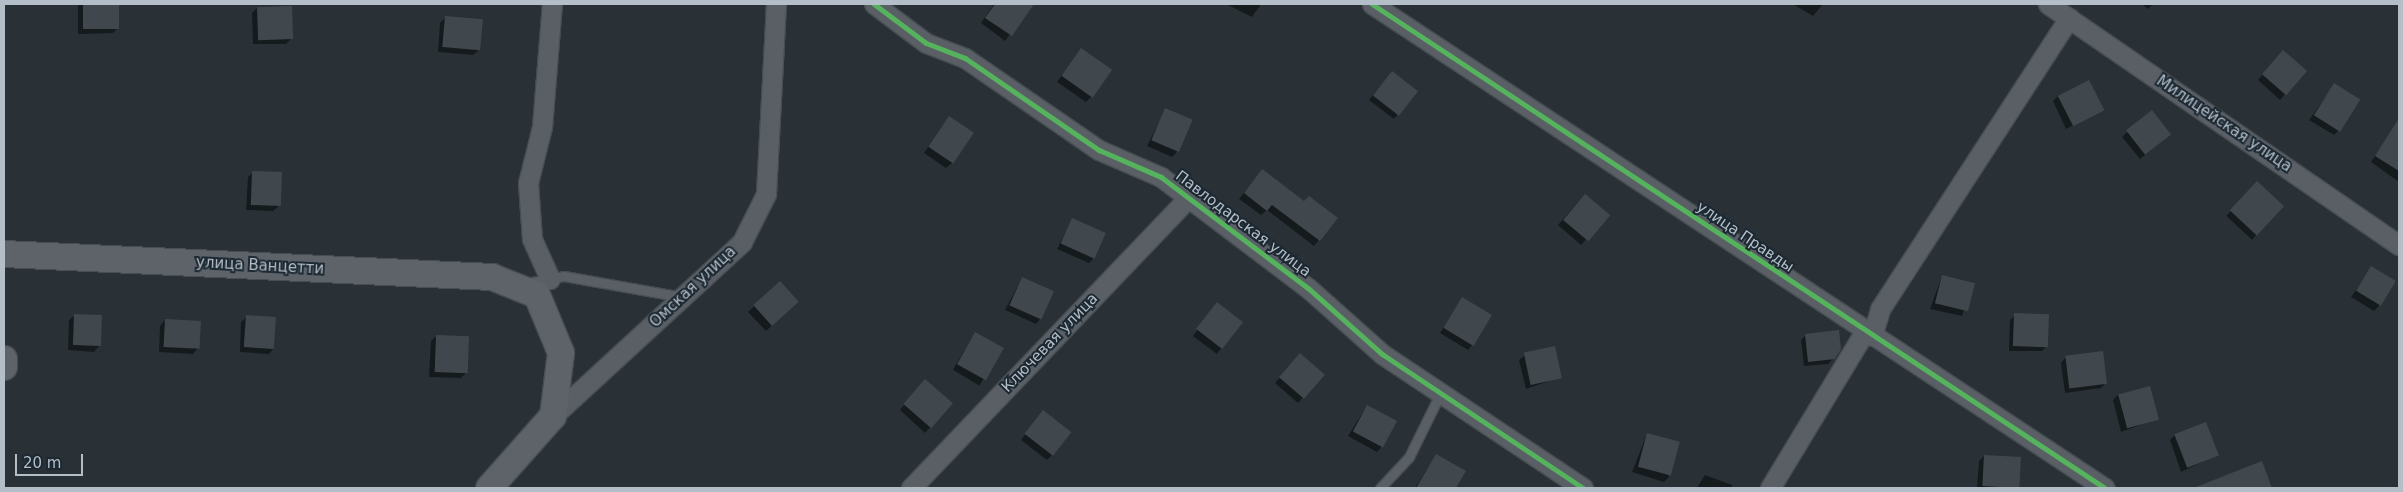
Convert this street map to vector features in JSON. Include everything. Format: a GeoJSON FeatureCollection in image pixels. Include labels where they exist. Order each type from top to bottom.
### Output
{"type":"FeatureCollection","features":[{"type":"Feature","properties":{"kind":"street"},"geometry":{"type":"LineString","coordinates":[[550,279],[532,239],[528,183],[542,127],[552,4]]}},
{"type":"Feature","properties":{"kind":"street","name":"Омская улица"},"geometry":{"type":"LineString","coordinates":[[489,488],[554,416],[742,242],[766,194],[776,4]]}},
{"type":"Feature","properties":{"kind":"street","name":"Павлодарская улица"},"geometry":{"type":"LineString","coordinates":[[874,4],[926,43],[965,58],[1099,150],[1161,177],[1308,288],[1382,354],[1583,488]]}},
{"type":"Feature","properties":{"kind":"street","name":"улица Правды"},"geometry":{"type":"LineString","coordinates":[[1372,4],[1868,334],[2105,488]]}},
{"type":"Feature","properties":{"kind":"street","name":"Милицейская улица"},"geometry":{"type":"LineString","coordinates":[[2048,4],[2399,245]]}},
{"type":"Feature","properties":{"kind":"street"},"geometry":{"type":"LineString","coordinates":[[1770,488],[1868,334],[1880,309],[2069,18]]}},
{"type":"Feature","properties":{"kind":"street","name":"Ключевая улица"},"geometry":{"type":"LineString","coordinates":[[911,488],[1188,197]]}},
{"type":"Feature","properties":{"kind":"street","name":"улица Ванцетти"},"geometry":{"type":"LineString","coordinates":[[4,254],[492,277],[515,286]]}},
{"type":"Feature","properties":{"kind":"street"},"geometry":{"type":"LineString","coordinates":[[515,286],[537,295],[561,353],[554,416]]}},
{"type":"Feature","properties":{"kind":"street"},"geometry":{"type":"LineString","coordinates":[[4,359],[4,367]]}},
{"type":"Feature","properties":{"kind":"lane"},"geometry":{"type":"LineString","coordinates":[[515,286],[550,279],[573,278],[682,297]]}},
{"type":"Feature","properties":{"kind":"lane"},"geometry":{"type":"LineString","coordinates":[[1380,488],[1409,457],[1440,394]]}},
{"type":"Feature","properties":{"kind":"building"},"geometry":{"type":"Polygon","coordinates":[[[83,4],[119,4],[119,29],[83,29],[83,4]]]}},
{"type":"Feature","properties":{"kind":"building"},"geometry":{"type":"Polygon","coordinates":[[[995,4],[1034,4],[1012,36],[985,18],[995,4]]]}},
{"type":"Feature","properties":{"kind":"building"},"geometry":{"type":"Polygon","coordinates":[[[292,6],[293,39],[258,40],[257,7],[292,6]]]}},
{"type":"Feature","properties":{"kind":"building"},"geometry":{"type":"Polygon","coordinates":[[[445,16],[483,19],[480,50],[442,47],[445,16]]]}},
{"type":"Feature","properties":{"kind":"building"},"geometry":{"type":"Polygon","coordinates":[[[1081,48],[1112,70],[1093,98],[1061,76],[1081,48]]]}},
{"type":"Feature","properties":{"kind":"building"},"geometry":{"type":"Polygon","coordinates":[[[2283,50],[2307,71],[2286,95],[2262,74],[2283,50]]]}},
{"type":"Feature","properties":{"kind":"building"},"geometry":{"type":"Polygon","coordinates":[[[1392,71],[1418,91],[1399,116],[1373,95],[1392,71]]]}},
{"type":"Feature","properties":{"kind":"building"},"geometry":{"type":"Polygon","coordinates":[[[2089,80],[2104,110],[2073,126],[2058,96],[2089,80]]]}},
{"type":"Feature","properties":{"kind":"building"},"geometry":{"type":"Polygon","coordinates":[[[2334,83],[2360,99],[2340,132],[2314,115],[2334,83]]]}},
{"type":"Feature","properties":{"kind":"building"},"geometry":{"type":"Polygon","coordinates":[[[1165,108],[1193,120],[1179,152],[1151,140],[1165,108]]]}},
{"type":"Feature","properties":{"kind":"building"},"geometry":{"type":"Polygon","coordinates":[[[2152,110],[2171,134],[2145,155],[2126,130],[2152,110]]]}},
{"type":"Feature","properties":{"kind":"building"},"geometry":{"type":"Polygon","coordinates":[[[949,116],[974,133],[953,163],[928,147],[949,116]]]}},
{"type":"Feature","properties":{"kind":"building"},"geometry":{"type":"Polygon","coordinates":[[[2399,118],[2399,171],[2375,156],[2399,118]]]}},
{"type":"Feature","properties":{"kind":"building"},"geometry":{"type":"Polygon","coordinates":[[[1262,169],[1304,201],[1309,196],[1338,218],[1320,241],[1272,205],[1267,211],[1244,193],[1262,169]]]}},
{"type":"Feature","properties":{"kind":"building"},"geometry":{"type":"Polygon","coordinates":[[[252,171],[282,172],[281,206],[251,205],[252,171]]]}},
{"type":"Feature","properties":{"kind":"building"},"geometry":{"type":"Polygon","coordinates":[[[2257,181],[2284,206],[2257,235],[2230,210],[2257,181]]]}},
{"type":"Feature","properties":{"kind":"building"},"geometry":{"type":"Polygon","coordinates":[[[1585,194],[1610,215],[1588,241],[1563,220],[1585,194]]]}},
{"type":"Feature","properties":{"kind":"building"},"geometry":{"type":"Polygon","coordinates":[[[1072,218],[1106,233],[1094,259],[1061,244],[1072,218]]]}},
{"type":"Feature","properties":{"kind":"building"},"geometry":{"type":"Polygon","coordinates":[[[2371,266],[2396,281],[2381,306],[2356,291],[2371,266]]]}},
{"type":"Feature","properties":{"kind":"building"},"geometry":{"type":"Polygon","coordinates":[[[1942,275],[1975,283],[1968,311],[1935,303],[1942,275]]]}},
{"type":"Feature","properties":{"kind":"building"},"geometry":{"type":"Polygon","coordinates":[[[1022,277],[1054,291],[1041,320],[1009,305],[1022,277]]]}},
{"type":"Feature","properties":{"kind":"building"},"geometry":{"type":"Polygon","coordinates":[[[780,281],[799,302],[772,326],[753,305],[780,281]]]}},
{"type":"Feature","properties":{"kind":"building"},"geometry":{"type":"Polygon","coordinates":[[[1462,297],[1492,315],[1473,346],[1443,328],[1462,297]]]}},
{"type":"Feature","properties":{"kind":"building"},"geometry":{"type":"Polygon","coordinates":[[[1217,302],[1243,322],[1222,349],[1196,329],[1217,302]]]}},
{"type":"Feature","properties":{"kind":"building"},"geometry":{"type":"Polygon","coordinates":[[[2014,313],[2049,314],[2048,347],[2013,346],[2014,313]]]}},
{"type":"Feature","properties":{"kind":"building"},"geometry":{"type":"Polygon","coordinates":[[[74,314],[102,315],[101,346],[73,345],[74,314]]]}},
{"type":"Feature","properties":{"kind":"building"},"geometry":{"type":"Polygon","coordinates":[[[246,315],[276,317],[274,349],[244,347],[246,315]]]}},
{"type":"Feature","properties":{"kind":"building"},"geometry":{"type":"Polygon","coordinates":[[[165,319],[201,321],[199,349],[164,347],[165,319]]]}},
{"type":"Feature","properties":{"kind":"building"},"geometry":{"type":"Polygon","coordinates":[[[1839,330],[1841,349],[1835,359],[1808,362],[1805,334],[1839,330]]]}},
{"type":"Feature","properties":{"kind":"building"},"geometry":{"type":"Polygon","coordinates":[[[975,332],[1004,348],[986,380],[957,364],[975,332]]]}},
{"type":"Feature","properties":{"kind":"building"},"geometry":{"type":"Polygon","coordinates":[[[436,335],[469,336],[468,373],[435,372],[436,335]]]}},
{"type":"Feature","properties":{"kind":"building"},"geometry":{"type":"Polygon","coordinates":[[[1555,346],[1562,378],[1531,385],[1524,353],[1555,346]]]}},
{"type":"Feature","properties":{"kind":"building"},"geometry":{"type":"Polygon","coordinates":[[[2103,351],[2107,384],[2069,388],[2065,356],[2103,351]]]}},
{"type":"Feature","properties":{"kind":"building"},"geometry":{"type":"Polygon","coordinates":[[[1300,353],[1325,375],[1304,399],[1279,377],[1300,353]]]}},
{"type":"Feature","properties":{"kind":"building"},"geometry":{"type":"Polygon","coordinates":[[[925,379],[953,403],[931,428],[903,404],[925,379]]]}},
{"type":"Feature","properties":{"kind":"building"},"geometry":{"type":"Polygon","coordinates":[[[2150,386],[2159,420],[2127,428],[2118,395],[2150,386]]]}},
{"type":"Feature","properties":{"kind":"building"},"geometry":{"type":"Polygon","coordinates":[[[1367,405],[1397,421],[1383,447],[1353,431],[1367,405]]]}},
{"type":"Feature","properties":{"kind":"building"},"geometry":{"type":"Polygon","coordinates":[[[1043,410],[1071,432],[1053,456],[1025,434],[1043,410]]]}},
{"type":"Feature","properties":{"kind":"building"},"geometry":{"type":"Polygon","coordinates":[[[2206,422],[2219,456],[2187,468],[2174,434],[2206,422]]]}},
{"type":"Feature","properties":{"kind":"building"},"geometry":{"type":"Polygon","coordinates":[[[1647,433],[1680,442],[1671,476],[1638,467],[1647,433]]]}},
{"type":"Feature","properties":{"kind":"building"},"geometry":{"type":"Polygon","coordinates":[[[1436,454],[1466,471],[1456,488],[1416,488],[1436,454]]]}},
{"type":"Feature","properties":{"kind":"building"},"geometry":{"type":"Polygon","coordinates":[[[1984,455],[2021,457],[2019,488],[1982,486],[1984,455]]]}},
{"type":"Feature","properties":{"kind":"building"},"geometry":{"type":"Polygon","coordinates":[[[2262,461],[2272,488],[2196,488],[2196,487],[2262,461]]]}},
{"type":"Feature","properties":{"kind":"cycle path"},"geometry":{"type":"LineString","coordinates":[[874,4],[926,43],[965,58],[1099,150],[1161,177],[1308,288],[1382,354],[1583,488]]}},
{"type":"Feature","properties":{"kind":"cycle path"},"geometry":{"type":"LineString","coordinates":[[1372,4],[2105,488]]}}]}
